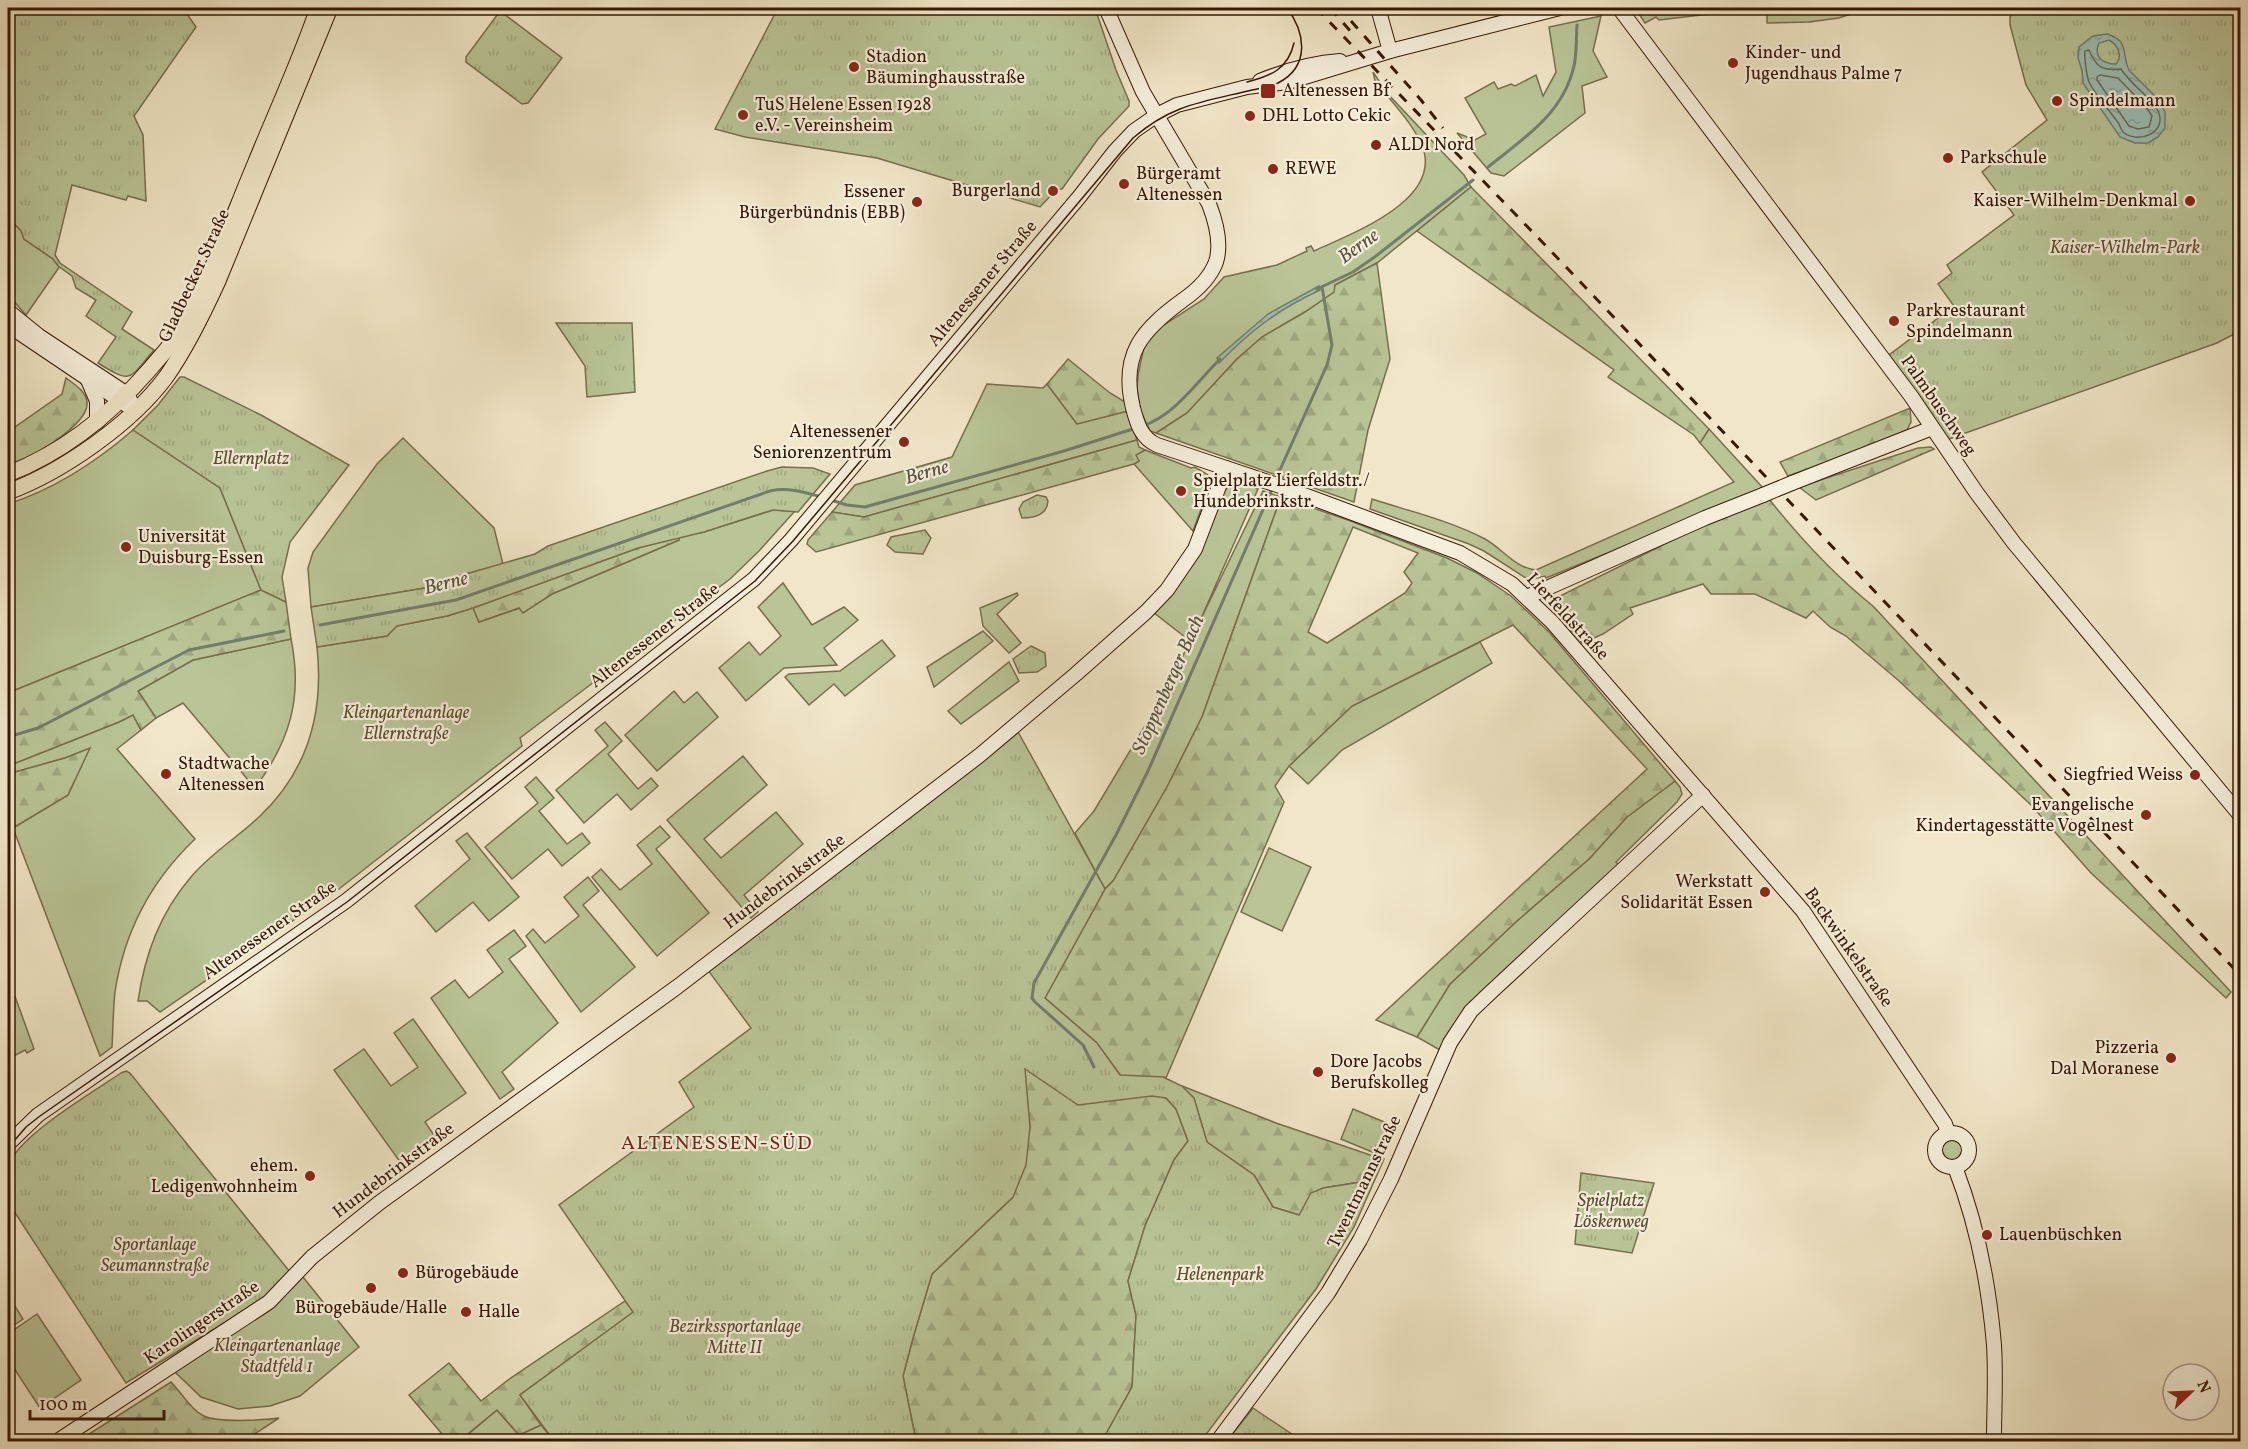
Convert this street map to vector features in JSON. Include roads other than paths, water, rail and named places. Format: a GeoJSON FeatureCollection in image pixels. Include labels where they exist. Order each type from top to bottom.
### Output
{"type":"FeatureCollection","features":[{"type":"Feature","properties":{"kind":"main road","name":"Gladbecker Straße"},"geometry":{"type":"LineString","coordinates":[[8,474],[40,459],[97,422],[128,393],[177,336],[193,307],[227,229],[318,8]]}},
{"type":"Feature","properties":{"kind":"main road","name":"Gladbecker Straße"},"geometry":{"type":"LineString","coordinates":[[8,492],[64,465],[89,448],[135,410],[164,379],[186,347],[202,315],[330,8]]}},
{"type":"Feature","properties":{"kind":"main road","name":"Lierfeldstraße"},"geometry":{"type":"LineString","coordinates":[[1106,8],[1127,59],[1209,204],[1215,219],[1218,250],[1216,263],[1207,279],[1190,295],[1157,319],[1140,341],[1130,368],[1129,383],[1135,416],[1143,435],[1157,445],[1280,486],[1461,553],[1499,575],[1527,597],[1552,622],[1702,795]]}},
{"type":"Feature","properties":{"kind":"main road"},"geometry":{"type":"LineString","coordinates":[[1378,8],[1390,51]]}},
{"type":"Feature","properties":{"kind":"main road","name":"Altenessener Straße"},"geometry":{"type":"LineString","coordinates":[[8,1144],[38,1115],[346,901],[735,596],[770,563],[817,510],[1080,196],[1115,151],[1137,129],[1177,105],[1247,87],[1288,82],[1390,51],[1560,8]]}},
{"type":"Feature","properties":{"kind":"main road","name":"Palmbuschweg"},"geometry":{"type":"LineString","coordinates":[[1619,8],[1911,396],[2014,543],[2241,815]]}},
{"type":"Feature","properties":{"kind":"main road"},"geometry":{"type":"LineString","coordinates":[[8,311],[39,336],[128,393],[135,410]]}},
{"type":"Feature","properties":{"kind":"main road"},"geometry":{"type":"LineString","coordinates":[[8,326],[88,380],[128,393]]}},
{"type":"Feature","properties":{"kind":"main road"},"geometry":{"type":"LineString","coordinates":[[88,380],[97,401],[97,422]]}},
{"type":"Feature","properties":{"kind":"main road"},"geometry":{"type":"LineString","coordinates":[[1527,597],[1705,518],[1932,428]]}},
{"type":"Feature","properties":{"kind":"main road","name":"Hundebrinkstraße"},"geometry":{"type":"LineString","coordinates":[[301,1266],[379,1203],[677,987],[812,885],[980,755],[1076,674],[1158,600],[1186,564],[1195,549],[1226,468]]}},
{"type":"Feature","properties":{"kind":"main road","name":"Backwinkelstraße"},"geometry":{"type":"LineString","coordinates":[[1702,795],[1809,920],[1945,1124],[1948,1133]]}},
{"type":"Feature","properties":{"kind":"main road","name":"Twentmannstraße"},"geometry":{"type":"LineString","coordinates":[[1217,1442],[1328,1293],[1360,1240],[1391,1179],[1444,1054],[1464,1020],[1484,998],[1702,795]]}},
{"type":"Feature","properties":{"kind":"main road"},"geometry":{"type":"LineString","coordinates":[[1948,1133],[1963,1137],[1969,1148],[1965,1161],[1954,1167],[1941,1164],[1935,1156],[1934,1148],[1937,1141],[1948,1133]]}},
{"type":"Feature","properties":{"kind":"main road"},"geometry":{"type":"LineString","coordinates":[[1954,1167],[1973,1221],[1990,1312],[1994,1348],[1994,1442]]}},
{"type":"Feature","properties":{"kind":"main road","name":"Karolingerstraße"},"geometry":{"type":"LineString","coordinates":[[56,1442],[269,1302],[301,1266]]}},
{"type":"Feature","properties":{"kind":"water"},"geometry":{"type":"Polygon","coordinates":[[[2107,34],[2119,40],[2124,48],[2129,70],[2157,98],[2165,112],[2165,128],[2158,137],[2148,143],[2135,143],[2120,137],[2083,83],[2078,58],[2079,47],[2093,36],[2107,34]],[[2109,40],[2099,43],[2097,52],[2103,61],[2116,64],[2119,54],[2109,40]]]}},
{"type":"Feature","properties":{"kind":"water"},"geometry":{"type":"Polygon","coordinates":[[[1319,286],[1320,290],[1291,305],[1254,330],[1219,363],[1217,358],[1268,314],[1319,286]]]}},
{"type":"Feature","properties":{"kind":"waterway","name":"Berne"},"geometry":{"type":"LineString","coordinates":[[1488,167],[1540,124],[1561,98],[1574,66],[1577,25]]}},
{"type":"Feature","properties":{"kind":"waterway","name":"Berne"},"geometry":{"type":"LineString","coordinates":[[1317,289],[1353,272],[1376,256],[1473,180]]}},
{"type":"Feature","properties":{"kind":"waterway","name":"Stoppenberger Bach"},"geometry":{"type":"LineString","coordinates":[[1275,481],[1327,365],[1332,345],[1322,287]]}},
{"type":"Feature","properties":{"kind":"waterway","name":"Berne"},"geometry":{"type":"LineString","coordinates":[[1142,426],[1164,415],[1175,406],[1220,359]]}},
{"type":"Feature","properties":{"kind":"waterway","name":"Berne"},"geometry":{"type":"LineString","coordinates":[[831,500],[865,507],[1064,451],[1136,428]]}},
{"type":"Feature","properties":{"kind":"waterway","name":"Stoppenberger Bach"},"geometry":{"type":"LineString","coordinates":[[1094,1067],[1083,1045],[1032,998],[1034,983],[1116,835],[1148,771],[1273,487]]}},
{"type":"Feature","properties":{"kind":"waterway","name":"Berne"},"geometry":{"type":"LineString","coordinates":[[320,625],[456,600],[770,491],[790,490],[822,497]]}},
{"type":"Feature","properties":{"kind":"waterway","name":"Berne"},"geometry":{"type":"LineString","coordinates":[[8,737],[38,728],[189,650],[284,631]]}},
{"type":"Feature","properties":{"kind":"tram line"},"geometry":{"type":"LineString","coordinates":[[8,1148],[26,1127],[40,1116],[347,902],[755,581],[793,541],[1133,138],[1155,122],[1180,109],[1272,86],[1289,76],[1296,67],[1302,48],[1298,27],[1287,8]]}},
{"type":"Feature","properties":{"kind":"tram line"},"geometry":{"type":"LineString","coordinates":[[1247,82],[1277,70],[1288,59],[1294,43]]}},
{"type":"Feature","properties":{"kind":"railway"},"geometry":{"type":"LineString","coordinates":[[1316,8],[1548,248],[2240,975]]}},
{"type":"Feature","properties":{"kind":"railway"},"geometry":{"type":"LineString","coordinates":[[1330,8],[1353,34]]}},
{"type":"Feature","properties":{"kind":"railway"},"geometry":{"type":"LineString","coordinates":[[1351,21],[1443,128]]}},
{"type":"Feature","properties":{"kind":"place","name":"Kinder- und Jugendhaus Palme 7"},"geometry":{"type":"Point","coordinates":[1733,63]}},
{"type":"Feature","properties":{"kind":"place","name":"Stadion Bäuminghausstraße"},"geometry":{"type":"Point","coordinates":[854,67]}},
{"type":"Feature","properties":{"kind":"place","name":"Altenessen Bf"},"geometry":{"type":"Point","coordinates":[1268,91]}},
{"type":"Feature","properties":{"kind":"place","name":"Spindelmann"},"geometry":{"type":"Point","coordinates":[2057,101]}},
{"type":"Feature","properties":{"kind":"place","name":"TuS Helene Essen 1928 e.V. - Vereinsheim"},"geometry":{"type":"Point","coordinates":[743,115]}},
{"type":"Feature","properties":{"kind":"place","name":"DHL Lotto Cekic"},"geometry":{"type":"Point","coordinates":[1250,116]}},
{"type":"Feature","properties":{"kind":"place","name":"ALDI Nord"},"geometry":{"type":"Point","coordinates":[1376,145]}},
{"type":"Feature","properties":{"kind":"place","name":"Parkschule"},"geometry":{"type":"Point","coordinates":[1948,158]}},
{"type":"Feature","properties":{"kind":"place","name":"REWE"},"geometry":{"type":"Point","coordinates":[1273,169]}},
{"type":"Feature","properties":{"kind":"place","name":"Bürgeramt Altenessen"},"geometry":{"type":"Point","coordinates":[1124,184]}},
{"type":"Feature","properties":{"kind":"place","name":"Burgerland"},"geometry":{"type":"Point","coordinates":[1053,191]}},
{"type":"Feature","properties":{"kind":"place","name":"Kaiser-Wilhelm-Denkmal"},"geometry":{"type":"Point","coordinates":[2190,201]}},
{"type":"Feature","properties":{"kind":"place","name":"Essener Bürgerbündnis (EBB)"},"geometry":{"type":"Point","coordinates":[917,202]}},
{"type":"Feature","properties":{"kind":"place","name":"Parkrestaurant Spindelmann"},"geometry":{"type":"Point","coordinates":[1894,321]}},
{"type":"Feature","properties":{"kind":"place","name":"Altenessener Seniorenzentrum"},"geometry":{"type":"Point","coordinates":[904,442]}},
{"type":"Feature","properties":{"kind":"place","name":"Spielplatz Lierfeldstr./ Hundebrinkstr."},"geometry":{"type":"Point","coordinates":[1181,491]}},
{"type":"Feature","properties":{"kind":"place","name":"Universität Duisburg-Essen"},"geometry":{"type":"Point","coordinates":[126,547]}},
{"type":"Feature","properties":{"kind":"place","name":"Stadtwache Altenessen"},"geometry":{"type":"Point","coordinates":[166,774]}},
{"type":"Feature","properties":{"kind":"place","name":"Siegfried Weiss"},"geometry":{"type":"Point","coordinates":[2195,775]}},
{"type":"Feature","properties":{"kind":"place","name":"Evangelische Kindertagesstätte Vogelnest"},"geometry":{"type":"Point","coordinates":[2146,815]}},
{"type":"Feature","properties":{"kind":"place","name":"Werkstatt Solidarität Essen"},"geometry":{"type":"Point","coordinates":[1765,892]}},
{"type":"Feature","properties":{"kind":"place","name":"Pizzeria Dal Moranese"},"geometry":{"type":"Point","coordinates":[2171,1058]}},
{"type":"Feature","properties":{"kind":"place","name":"Dore Jacobs Berufskolleg"},"geometry":{"type":"Point","coordinates":[1318,1072]}},
{"type":"Feature","properties":{"kind":"place","name":"ehem. Ledigenwohnheim"},"geometry":{"type":"Point","coordinates":[310,1176]}},
{"type":"Feature","properties":{"kind":"place","name":"Lauenbüschken"},"geometry":{"type":"Point","coordinates":[1987,1235]}},
{"type":"Feature","properties":{"kind":"place","name":"Bürogebäude"},"geometry":{"type":"Point","coordinates":[403,1273]}},
{"type":"Feature","properties":{"kind":"place","name":"Bürogebäude/Halle"},"geometry":{"type":"Point","coordinates":[371,1288]}},
{"type":"Feature","properties":{"kind":"place","name":"Halle"},"geometry":{"type":"Point","coordinates":[466,1312]}},
{"type":"Feature","properties":{"kind":"district","name":"ALTENESSEN-SÜD"},"geometry":{"type":"Point","coordinates":[717,1144]}},
{"type":"Feature","properties":{"kind":"park label","name":"Kaiser-Wilhelm-Park"},"geometry":{"type":"Point","coordinates":[2125,248]}},
{"type":"Feature","properties":{"kind":"park label","name":"Ellernplatz"},"geometry":{"type":"Point","coordinates":[251,459]}},
{"type":"Feature","properties":{"kind":"park label","name":"Kleingartenanlage Ellernstraße"},"geometry":{"type":"Point","coordinates":[406,723]}},
{"type":"Feature","properties":{"kind":"park label","name":"Spielplatz Löskenweg"},"geometry":{"type":"Point","coordinates":[1611,1211]}},
{"type":"Feature","properties":{"kind":"park label","name":"Sportanlage Seumannstraße"},"geometry":{"type":"Point","coordinates":[155,1255]}},
{"type":"Feature","properties":{"kind":"park label","name":"Helenenpark"},"geometry":{"type":"Point","coordinates":[1220,1275]}},
{"type":"Feature","properties":{"kind":"park label","name":"Bezirkssportanlage Mitte II"},"geometry":{"type":"Point","coordinates":[735,1337]}},
{"type":"Feature","properties":{"kind":"park label","name":"Kleingartenanlage Stadtfeld 1"},"geometry":{"type":"Point","coordinates":[277,1356]}}]}
